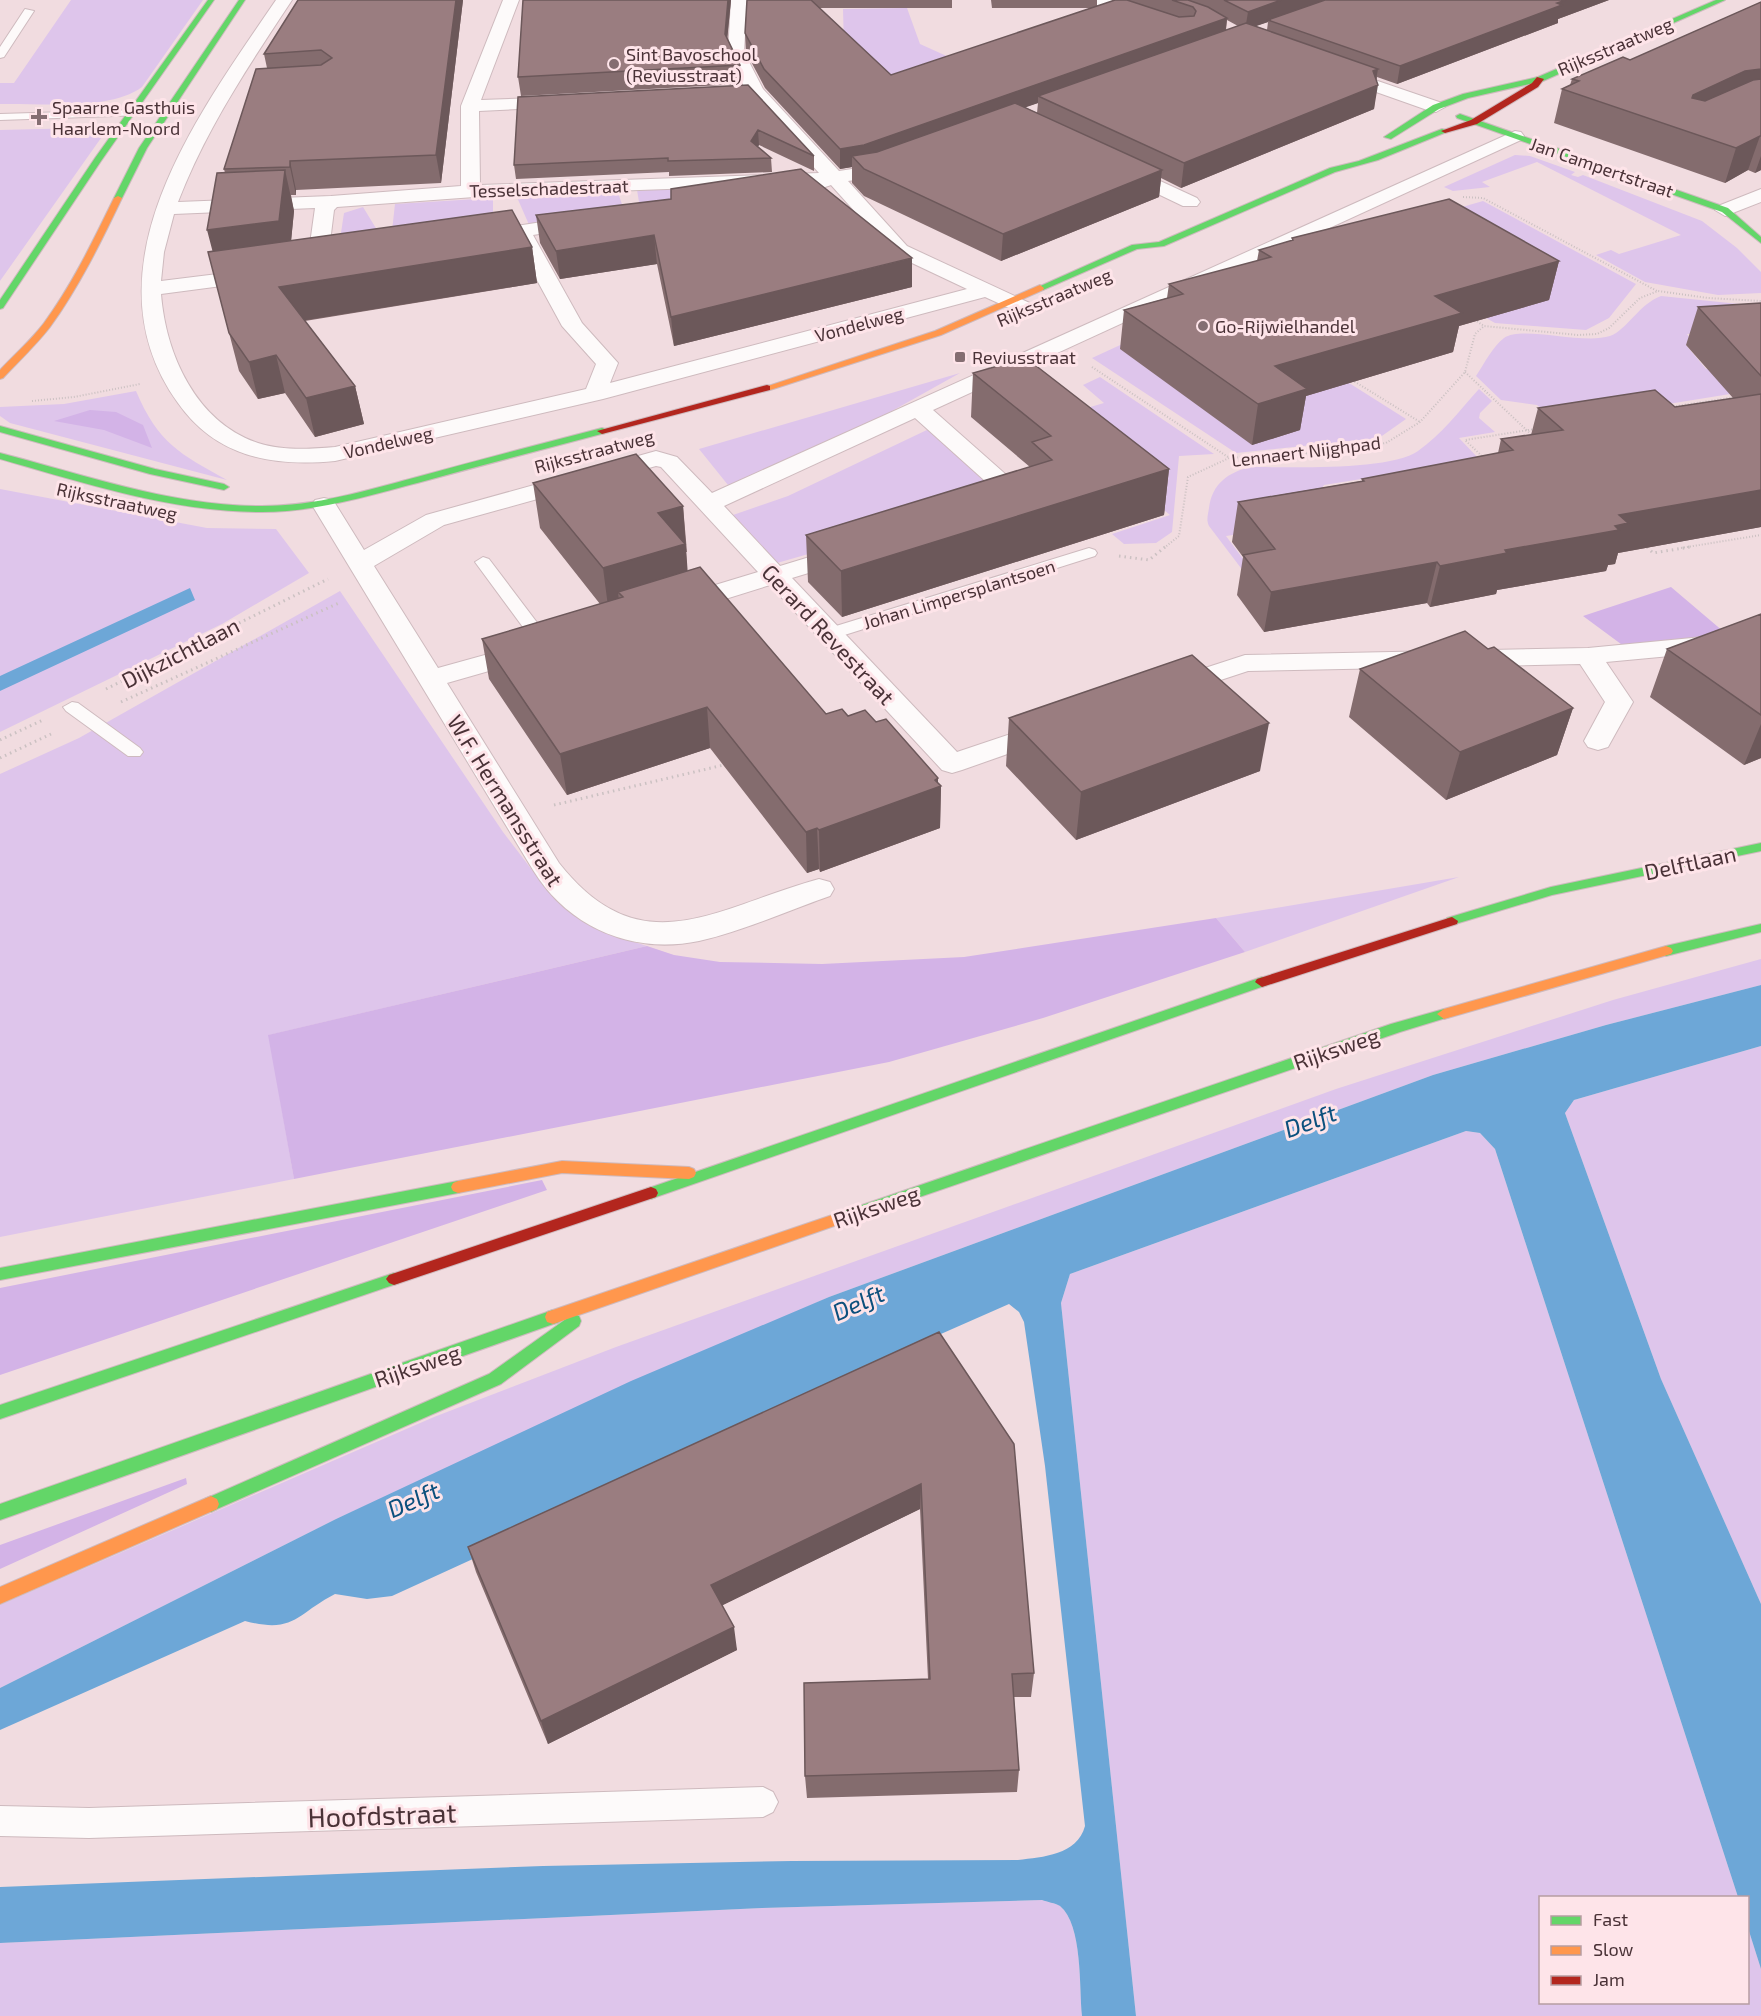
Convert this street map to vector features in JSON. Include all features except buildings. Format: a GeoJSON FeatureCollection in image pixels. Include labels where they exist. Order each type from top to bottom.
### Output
{"type":"FeatureCollection","features":[{"type":"Feature","properties":{"kind":"main road"},"geometry":{"type":"LineString","coordinates":[[0,306],[131,112],[211,0]]}},
{"type":"Feature","properties":{"kind":"main road"},"geometry":{"type":"LineString","coordinates":[[0,376],[45,326],[81,271],[143,148],[242,0]]}},
{"type":"Feature","properties":{"kind":"main road","name":"Rijksstraatweg"},"geometry":{"type":"LineString","coordinates":[[1333,170],[1341,160],[1391,136],[1407,123],[1436,107],[1466,96],[1540,79],[1722,0]]}},
{"type":"Feature","properties":{"kind":"main road","name":"Rijksstraatweg"},"geometry":{"type":"LineString","coordinates":[[123,504],[189,516],[276,518],[322,503],[795,381],[938,333],[1007,301],[1135,248],[1161,244],[1333,170],[1357,166],[1410,142],[1474,122],[1535,86],[1540,79]]}},
{"type":"Feature","properties":{"kind":"main road","name":"Jan Campertstraat"},"geometry":{"type":"LineString","coordinates":[[1436,107],[1725,210],[1761,241]]}},
{"type":"Feature","properties":{"kind":"main road","name":"Rijksstraatweg"},"geometry":{"type":"LineString","coordinates":[[740,410],[939,344],[1152,255],[1161,244]]}},
{"type":"Feature","properties":{"kind":"main road","name":"Rijksstraatweg"},"geometry":{"type":"LineString","coordinates":[[0,429],[153,472],[239,488]]}},
{"type":"Feature","properties":{"kind":"main road","name":"Rijksstraatweg"},"geometry":{"type":"LineString","coordinates":[[0,456],[129,491],[196,505],[272,508],[407,497]]}},
{"type":"Feature","properties":{"kind":"main road","name":"Delftlaan"},"geometry":{"type":"LineString","coordinates":[[709,1173],[1326,960],[1551,891],[1761,847]]}},
{"type":"Feature","properties":{"kind":"main road","name":"Rijksweg"},"geometry":{"type":"LineString","coordinates":[[0,1512],[601,1300],[1396,1028],[1652,954],[1761,928]]}},
{"type":"Feature","properties":{"kind":"main road"},"geometry":{"type":"LineString","coordinates":[[0,1274],[562,1167],[709,1173]]}},
{"type":"Feature","properties":{"kind":"main road"},"geometry":{"type":"LineString","coordinates":[[0,1412],[709,1173]]}},
{"type":"Feature","properties":{"kind":"main road"},"geometry":{"type":"LineString","coordinates":[[0,1596],[495,1379],[601,1300]]}},
{"type":"Feature","properties":{"kind":"street","name":"Vondelweg"},"geometry":{"type":"LineString","coordinates":[[284,0],[224,90],[169,196],[156,245],[150,290],[158,333],[173,377],[194,413],[217,433],[249,449],[297,456],[335,454],[595,394],[984,291]]}},
{"type":"Feature","properties":{"kind":"street"},"geometry":{"type":"LineString","coordinates":[[471,191],[470,106],[511,0]]}},
{"type":"Feature","properties":{"kind":"street"},"geometry":{"type":"LineString","coordinates":[[739,0],[736,52],[755,92],[900,250],[1027,309]]}},
{"type":"Feature","properties":{"kind":"street"},"geometry":{"type":"LineString","coordinates":[[1095,0],[1157,21]]}},
{"type":"Feature","properties":{"kind":"street"},"geometry":{"type":"LineString","coordinates":[[207,51],[250,51]]}},
{"type":"Feature","properties":{"kind":"street"},"geometry":{"type":"LineString","coordinates":[[1321,66],[1436,107]]}},
{"type":"Feature","properties":{"kind":"street"},"geometry":{"type":"LineString","coordinates":[[224,90],[247,89]]}},
{"type":"Feature","properties":{"kind":"street"},"geometry":{"type":"LineString","coordinates":[[732,93],[755,92]]}},
{"type":"Feature","properties":{"kind":"street"},"geometry":{"type":"LineString","coordinates":[[470,106],[573,101]]}},
{"type":"Feature","properties":{"kind":"street"},"geometry":{"type":"LineString","coordinates":[[708,504],[919,410],[1515,136]]}},
{"type":"Feature","properties":{"kind":"street","name":"Tesselschadestraat"},"geometry":{"type":"LineString","coordinates":[[167,208],[331,202],[471,191],[834,178],[869,172],[914,156]]}},
{"type":"Feature","properties":{"kind":"street"},"geometry":{"type":"LineString","coordinates":[[1107,163],[1190,202]]}},
{"type":"Feature","properties":{"kind":"street","name":"Tesselschadestraat"},"geometry":{"type":"LineString","coordinates":[[722,200],[804,188],[834,178]]}},
{"type":"Feature","properties":{"kind":"street"},"geometry":{"type":"LineString","coordinates":[[1725,210],[1761,195]]}},
{"type":"Feature","properties":{"kind":"street"},"geometry":{"type":"LineString","coordinates":[[329,261],[319,252],[324,209],[331,202]]}},
{"type":"Feature","properties":{"kind":"street","name":"Tesselschadestraat"},"geometry":{"type":"LineString","coordinates":[[464,240],[604,219]]}},
{"type":"Feature","properties":{"kind":"street"},"geometry":{"type":"LineString","coordinates":[[521,232],[573,326],[607,363],[595,394]]}},
{"type":"Feature","properties":{"kind":"street"},"geometry":{"type":"LineString","coordinates":[[308,266],[363,256]]}},
{"type":"Feature","properties":{"kind":"street"},"geometry":{"type":"LineString","coordinates":[[150,290],[277,272]]}},
{"type":"Feature","properties":{"kind":"street"},"geometry":{"type":"LineString","coordinates":[[919,410],[1021,501],[987,511]]}},
{"type":"Feature","properties":{"kind":"street","name":"Rijksstraatweg"},"geometry":{"type":"LineString","coordinates":[[360,563],[435,520],[656,458],[669,462],[708,504]]}},
{"type":"Feature","properties":{"kind":"street","name":"W.F. Hermansstraat"},"geometry":{"type":"LineString","coordinates":[[322,503],[548,870],[575,903],[588,914],[611,925],[633,931],[657,933],[698,930],[819,889]]}},
{"type":"Feature","properties":{"kind":"street","name":"Gerard Revestraat"},"geometry":{"type":"LineString","coordinates":[[708,504],[952,764],[1076,721]]}},
{"type":"Feature","properties":{"kind":"street"},"geometry":{"type":"LineString","coordinates":[[659,611],[875,545]]}},
{"type":"Feature","properties":{"kind":"street"},"geometry":{"type":"LineString","coordinates":[[1144,698],[1245,663],[1588,656],[1713,644],[1761,633]]}},
{"type":"Feature","properties":{"kind":"street"},"geometry":{"type":"LineString","coordinates":[[431,679],[556,642]]}},
{"type":"Feature","properties":{"kind":"street"},"geometry":{"type":"LineString","coordinates":[[1588,656],[1619,702],[1598,741]]}},
{"type":"Feature","properties":{"kind":"lane"},"geometry":{"type":"LineString","coordinates":[[0,55],[29,11]]}},
{"type":"Feature","properties":{"kind":"lane"},"geometry":{"type":"LineString","coordinates":[[0,117],[167,112]]}},
{"type":"Feature","properties":{"kind":"lane","name":"Johan Limpersplantsoen"},"geometry":{"type":"LineString","coordinates":[[829,634],[1089,553]]}},
{"type":"Feature","properties":{"kind":"lane"},"geometry":{"type":"LineString","coordinates":[[483,562],[556,642]]}},
{"type":"Feature","properties":{"kind":"lane"},"geometry":{"type":"LineString","coordinates":[[78,712],[135,752]]}},
{"type":"Feature","properties":{"kind":"lane","name":"Hoofdstraat"},"geometry":{"type":"LineString","coordinates":[[0,1821],[89,1823],[763,1802]]}},
{"type":"Feature","properties":{"kind":"path"},"geometry":{"type":"LineString","coordinates":[[1419,181],[1457,197],[1483,198],[1658,291],[1708,298],[1761,301]]}},
{"type":"Feature","properties":{"kind":"path"},"geometry":{"type":"LineString","coordinates":[[1464,314],[1484,326],[1578,335],[1597,334],[1609,328],[1640,298],[1658,291]]}},
{"type":"Feature","properties":{"kind":"path","name":"Lennaert Nijghpad"},"geometry":{"type":"LineString","coordinates":[[1089,553],[1149,560],[1179,536],[1188,477],[1229,458],[1310,453],[1386,443],[1420,422],[1465,372],[1475,334],[1484,326]]}},
{"type":"Feature","properties":{"kind":"path"},"geometry":{"type":"LineString","coordinates":[[1059,346],[1229,458]]}},
{"type":"Feature","properties":{"kind":"path"},"geometry":{"type":"LineString","coordinates":[[1465,372],[1534,437]]}},
{"type":"Feature","properties":{"kind":"path"},"geometry":{"type":"LineString","coordinates":[[24,401],[74,398],[173,377]]}},
{"type":"Feature","properties":{"kind":"path"},"geometry":{"type":"LineString","coordinates":[[1349,378],[1420,422]]}},
{"type":"Feature","properties":{"kind":"path"},"geometry":{"type":"LineString","coordinates":[[1667,408],[1738,396]]}},
{"type":"Feature","properties":{"kind":"path"},"geometry":{"type":"LineString","coordinates":[[1476,464],[1487,462],[1465,440],[1539,428]]}},
{"type":"Feature","properties":{"kind":"path"},"geometry":{"type":"LineString","coordinates":[[1646,545],[1653,553],[1761,535]]}},
{"type":"Feature","properties":{"kind":"path","name":"Dijkzichtlaan"},"geometry":{"type":"LineString","coordinates":[[0,740],[78,712],[360,563]]}},
{"type":"Feature","properties":{"kind":"path"},"geometry":{"type":"LineString","coordinates":[[0,758],[78,712],[375,587]]}},
{"type":"Feature","properties":{"kind":"path"},"geometry":{"type":"LineString","coordinates":[[514,814],[735,763]]}},
{"type":"Feature","properties":{"kind":"shaded area"},"geometry":{"type":"Polygon","coordinates":[[[71,0],[203,0],[142,87],[128,95],[94,103],[0,104],[0,83],[14,83],[71,0]]]}},
{"type":"Feature","properties":{"kind":"shaded area"},"geometry":{"type":"Polygon","coordinates":[[[907,8],[920,44],[971,67],[899,93],[844,48],[843,9],[907,8]]]}},
{"type":"Feature","properties":{"kind":"shaded area"},"geometry":{"type":"Polygon","coordinates":[[[81,128],[95,131],[101,138],[0,281],[0,130],[81,128]]]}},
{"type":"Feature","properties":{"kind":"shaded area"},"geometry":{"type":"Polygon","coordinates":[[[1515,155],[1530,156],[1575,172],[1571,175],[1578,177],[1583,175],[1702,221],[1737,248],[1761,272],[1761,293],[1718,295],[1645,282],[1596,255],[1611,250],[1619,254],[1681,235],[1537,162],[1482,182],[1490,187],[1453,191],[1444,187],[1515,155]]]}},
{"type":"Feature","properties":{"kind":"shaded area"},"geometry":{"type":"Polygon","coordinates":[[[728,188],[640,208],[637,190],[728,188]]]}},
{"type":"Feature","properties":{"kind":"shaded area"},"geometry":{"type":"Polygon","coordinates":[[[617,190],[624,210],[530,227],[516,195],[617,190]]]}},
{"type":"Feature","properties":{"kind":"shaded area"},"geometry":{"type":"Polygon","coordinates":[[[493,198],[493,226],[392,231],[395,204],[493,198]]]}},
{"type":"Feature","properties":{"kind":"shaded area"},"geometry":{"type":"Polygon","coordinates":[[[1483,201],[1636,284],[1609,318],[1586,330],[1495,323],[1348,240],[1483,201]]]}},
{"type":"Feature","properties":{"kind":"shaded area"},"geometry":{"type":"Polygon","coordinates":[[[363,207],[385,243],[339,246],[344,213],[363,207]]]}},
{"type":"Feature","properties":{"kind":"shaded area"},"geometry":{"type":"Polygon","coordinates":[[[1661,296],[1749,305],[1761,330],[1687,334],[1694,344],[1686,345],[1706,369],[1759,366],[1761,389],[1557,422],[1537,405],[1501,400],[1476,376],[1492,350],[1504,338],[1524,333],[1584,338],[1610,336],[1646,305],[1661,296]]]}},
{"type":"Feature","properties":{"kind":"shaded area"},"geometry":{"type":"Polygon","coordinates":[[[1218,300],[1406,419],[1379,438],[1236,453],[1092,358],[1218,300]]]}},
{"type":"Feature","properties":{"kind":"shaded area"},"geometry":{"type":"Polygon","coordinates":[[[960,373],[883,416],[748,480],[728,485],[699,449],[960,373]]]}},
{"type":"Feature","properties":{"kind":"shaded area"},"geometry":{"type":"Polygon","coordinates":[[[1100,377],[1214,454],[1179,456],[1172,532],[1156,543],[1124,544],[1112,534],[1170,515],[1053,418],[1104,403],[1083,385],[1100,377]]]}},
{"type":"Feature","properties":{"kind":"shaded area"},"geometry":{"type":"Polygon","coordinates":[[[1479,389],[1492,401],[1480,413],[1479,418],[1495,432],[1459,438],[1480,460],[1324,485],[1322,488],[1327,494],[1280,528],[1226,536],[1258,579],[1250,580],[1209,526],[1208,515],[1214,492],[1222,480],[1235,472],[1251,467],[1363,465],[1405,457],[1418,451],[1435,438],[1479,389]]]}},
{"type":"Feature","properties":{"kind":"shaded area"},"geometry":{"type":"Polygon","coordinates":[[[136,391],[153,423],[172,445],[227,480],[10,423],[0,416],[0,407],[64,404],[136,391]]]}},
{"type":"Feature","properties":{"kind":"shaded area"},"geometry":{"type":"Polygon","coordinates":[[[90,410],[116,412],[143,425],[152,448],[104,430],[54,421],[90,410]]]}},
{"type":"Feature","properties":{"kind":"shaded area"},"geometry":{"type":"Polygon","coordinates":[[[929,429],[1004,498],[777,563],[733,515],[788,496],[929,429]]]}},
{"type":"Feature","properties":{"kind":"shaded area"},"geometry":{"type":"Polygon","coordinates":[[[0,489],[207,528],[276,529],[309,573],[222,624],[0,732],[0,489]]]}},
{"type":"Feature","properties":{"kind":"shaded area"},"geometry":{"type":"Polygon","coordinates":[[[1671,587],[1724,632],[1712,640],[1625,647],[1583,616],[1671,587]]]}},
{"type":"Feature","properties":{"kind":"shaded area"},"geometry":{"type":"Polygon","coordinates":[[[340,591],[503,832],[548,891],[584,922],[615,936],[647,946],[269,1035],[294,1179],[0,1237],[0,774],[79,738],[340,591]]]}},
{"type":"Feature","properties":{"kind":"shaded area"},"geometry":{"type":"Polygon","coordinates":[[[1459,877],[1245,952],[1216,918],[1459,877]]]}},
{"type":"Feature","properties":{"kind":"shaded area"},"geometry":{"type":"Polygon","coordinates":[[[1216,918],[1245,952],[1043,1018],[889,1062],[294,1179],[268,1035],[647,946],[674,955],[720,962],[822,964],[964,957],[1216,918]]]}},
{"type":"Feature","properties":{"kind":"shaded area"},"geometry":{"type":"Polygon","coordinates":[[[1761,959],[1761,985],[1606,1025],[1433,1075],[829,1297],[336,1519],[0,1688],[0,1605],[434,1417],[616,1347],[1336,1089],[1613,1000],[1761,959]]]}},
{"type":"Feature","properties":{"kind":"shaded area"},"geometry":{"type":"Polygon","coordinates":[[[1761,1046],[1761,1604],[1661,1379],[1565,1113],[1574,1100],[1761,1046]]]}},
{"type":"Feature","properties":{"kind":"shaded area"},"geometry":{"type":"Polygon","coordinates":[[[1466,1131],[1480,1133],[1495,1149],[1738,1896],[1539,1896],[1539,2004],[1749,2004],[1749,1931],[1761,1969],[1761,2016],[1136,2016],[1061,1303],[1070,1274],[1466,1131]]]}},
{"type":"Feature","properties":{"kind":"shaded area"},"geometry":{"type":"Polygon","coordinates":[[[542,1180],[547,1190],[0,1375],[0,1288],[542,1180]]]}},
{"type":"Feature","properties":{"kind":"shaded area"},"geometry":{"type":"Polygon","coordinates":[[[186,1478],[187,1484],[0,1569],[0,1545],[186,1478]]]}},
{"type":"Feature","properties":{"kind":"shaded area"},"geometry":{"type":"Polygon","coordinates":[[[1042,1900],[1060,1906],[1073,1927],[1078,1958],[1082,2016],[0,2016],[0,1943],[762,1908],[1042,1900]]]}},
{"type":"Feature","properties":{"kind":"water"},"geometry":{"type":"Polygon","coordinates":[[[190,588],[195,600],[0,691],[0,676],[190,588]]]}},
{"type":"Feature","properties":{"kind":"water","name":"Delft"},"geometry":{"type":"Polygon","coordinates":[[[1761,985],[1761,1046],[1574,1100],[1565,1113],[1661,1379],[1761,1604],[1761,1969],[1749,1931],[1749,1896],[1738,1896],[1495,1149],[1480,1133],[1466,1131],[1070,1274],[1061,1303],[1136,2016],[1082,2016],[1079,1958],[1073,1927],[1060,1906],[1042,1900],[762,1908],[0,1943],[0,1887],[543,1866],[792,1861],[1018,1860],[1048,1856],[1067,1849],[1081,1836],[1085,1826],[1045,1466],[1024,1322],[1019,1312],[1009,1304],[900,1352],[611,1496],[392,1596],[367,1599],[335,1594],[294,1620],[285,1623],[275,1625],[245,1621],[0,1730],[0,1688],[336,1519],[631,1381],[829,1297],[1433,1075],[1606,1025],[1761,985]]]}},
{"type":"Feature","properties":{"kind":"traffic: fast"},"geometry":{"type":"LineString","coordinates":[[0,306],[98,160],[211,0]]}},
{"type":"Feature","properties":{"kind":"traffic: fast"},"geometry":{"type":"LineString","coordinates":[[118,198],[143,148],[242,0]]}},
{"type":"Feature","properties":{"kind":"traffic: fast"},"geometry":{"type":"LineString","coordinates":[[1388,137],[1436,107],[1466,96],[1540,79],[1722,0]]}},
{"type":"Feature","properties":{"kind":"traffic: fast"},"geometry":{"type":"LineString","coordinates":[[1460,116],[1725,210],[1761,241]]}},
{"type":"Feature","properties":{"kind":"traffic: fast"},"geometry":{"type":"LineString","coordinates":[[1040,288],[1135,247],[1161,244],[1333,170],[1362,163],[1445,131]]}},
{"type":"Feature","properties":{"kind":"traffic: fast"},"geometry":{"type":"LineString","coordinates":[[0,429],[153,472],[224,487]]}},
{"type":"Feature","properties":{"kind":"traffic: fast"},"geometry":{"type":"LineString","coordinates":[[0,456],[108,486],[182,502],[257,509],[294,508],[352,498],[602,431]]}},
{"type":"Feature","properties":{"kind":"traffic: fast"},"geometry":{"type":"LineString","coordinates":[[1452,921],[1551,891],[1761,847]]}},
{"type":"Feature","properties":{"kind":"traffic: fast"},"geometry":{"type":"LineString","coordinates":[[1666,951],[1761,928]]}},
{"type":"Feature","properties":{"kind":"traffic: fast"},"geometry":{"type":"LineString","coordinates":[[651,1193],[1262,982]]}},
{"type":"Feature","properties":{"kind":"traffic: fast"},"geometry":{"type":"LineString","coordinates":[[835,1220],[1396,1028],[1444,1014]]}},
{"type":"Feature","properties":{"kind":"traffic: fast"},"geometry":{"type":"LineString","coordinates":[[0,1274],[458,1187]]}},
{"type":"Feature","properties":{"kind":"traffic: fast"},"geometry":{"type":"LineString","coordinates":[[0,1412],[394,1279]]}},
{"type":"Feature","properties":{"kind":"traffic: fast"},"geometry":{"type":"LineString","coordinates":[[0,1512],[553,1317]]}},
{"type":"Feature","properties":{"kind":"traffic: fast"},"geometry":{"type":"LineString","coordinates":[[211,1504],[495,1379],[573,1321]]}},
{"type":"Feature","properties":{"kind":"traffic: slow"},"geometry":{"type":"LineString","coordinates":[[0,376],[42,331],[67,294],[118,198]]}},
{"type":"Feature","properties":{"kind":"traffic: slow"},"geometry":{"type":"LineString","coordinates":[[767,388],[938,333],[1040,288]]}},
{"type":"Feature","properties":{"kind":"traffic: slow"},"geometry":{"type":"LineString","coordinates":[[1444,1014],[1666,951]]}},
{"type":"Feature","properties":{"kind":"traffic: slow"},"geometry":{"type":"LineString","coordinates":[[458,1187],[562,1167],[689,1173]]}},
{"type":"Feature","properties":{"kind":"traffic: slow"},"geometry":{"type":"LineString","coordinates":[[553,1317],[835,1220]]}},
{"type":"Feature","properties":{"kind":"traffic: slow"},"geometry":{"type":"LineString","coordinates":[[0,1596],[211,1504]]}},
{"type":"Feature","properties":{"kind":"traffic: jam"},"geometry":{"type":"LineString","coordinates":[[1445,131],[1474,122],[1535,85],[1540,79]]}},
{"type":"Feature","properties":{"kind":"traffic: jam"},"geometry":{"type":"LineString","coordinates":[[602,431],[767,388]]}},
{"type":"Feature","properties":{"kind":"traffic: jam"},"geometry":{"type":"LineString","coordinates":[[1262,982],[1452,921]]}},
{"type":"Feature","properties":{"kind":"traffic: jam"},"geometry":{"type":"LineString","coordinates":[[394,1279],[651,1193]]}},
{"type":"Feature","properties":{"kind":"place","name":"Sint Bavoschool (Reviusstraat)"},"geometry":{"type":"Point","coordinates":[614,64]}},
{"type":"Feature","properties":{"kind":"place","name":"Spaarne Gasthuis Haarlem-Noord"},"geometry":{"type":"Point","coordinates":[39,117]}},
{"type":"Feature","properties":{"kind":"place","name":"Go-Rijwielhandel"},"geometry":{"type":"Point","coordinates":[1203,326]}},
{"type":"Feature","properties":{"kind":"place","name":"Reviusstraat"},"geometry":{"type":"Point","coordinates":[960,357]}}]}
